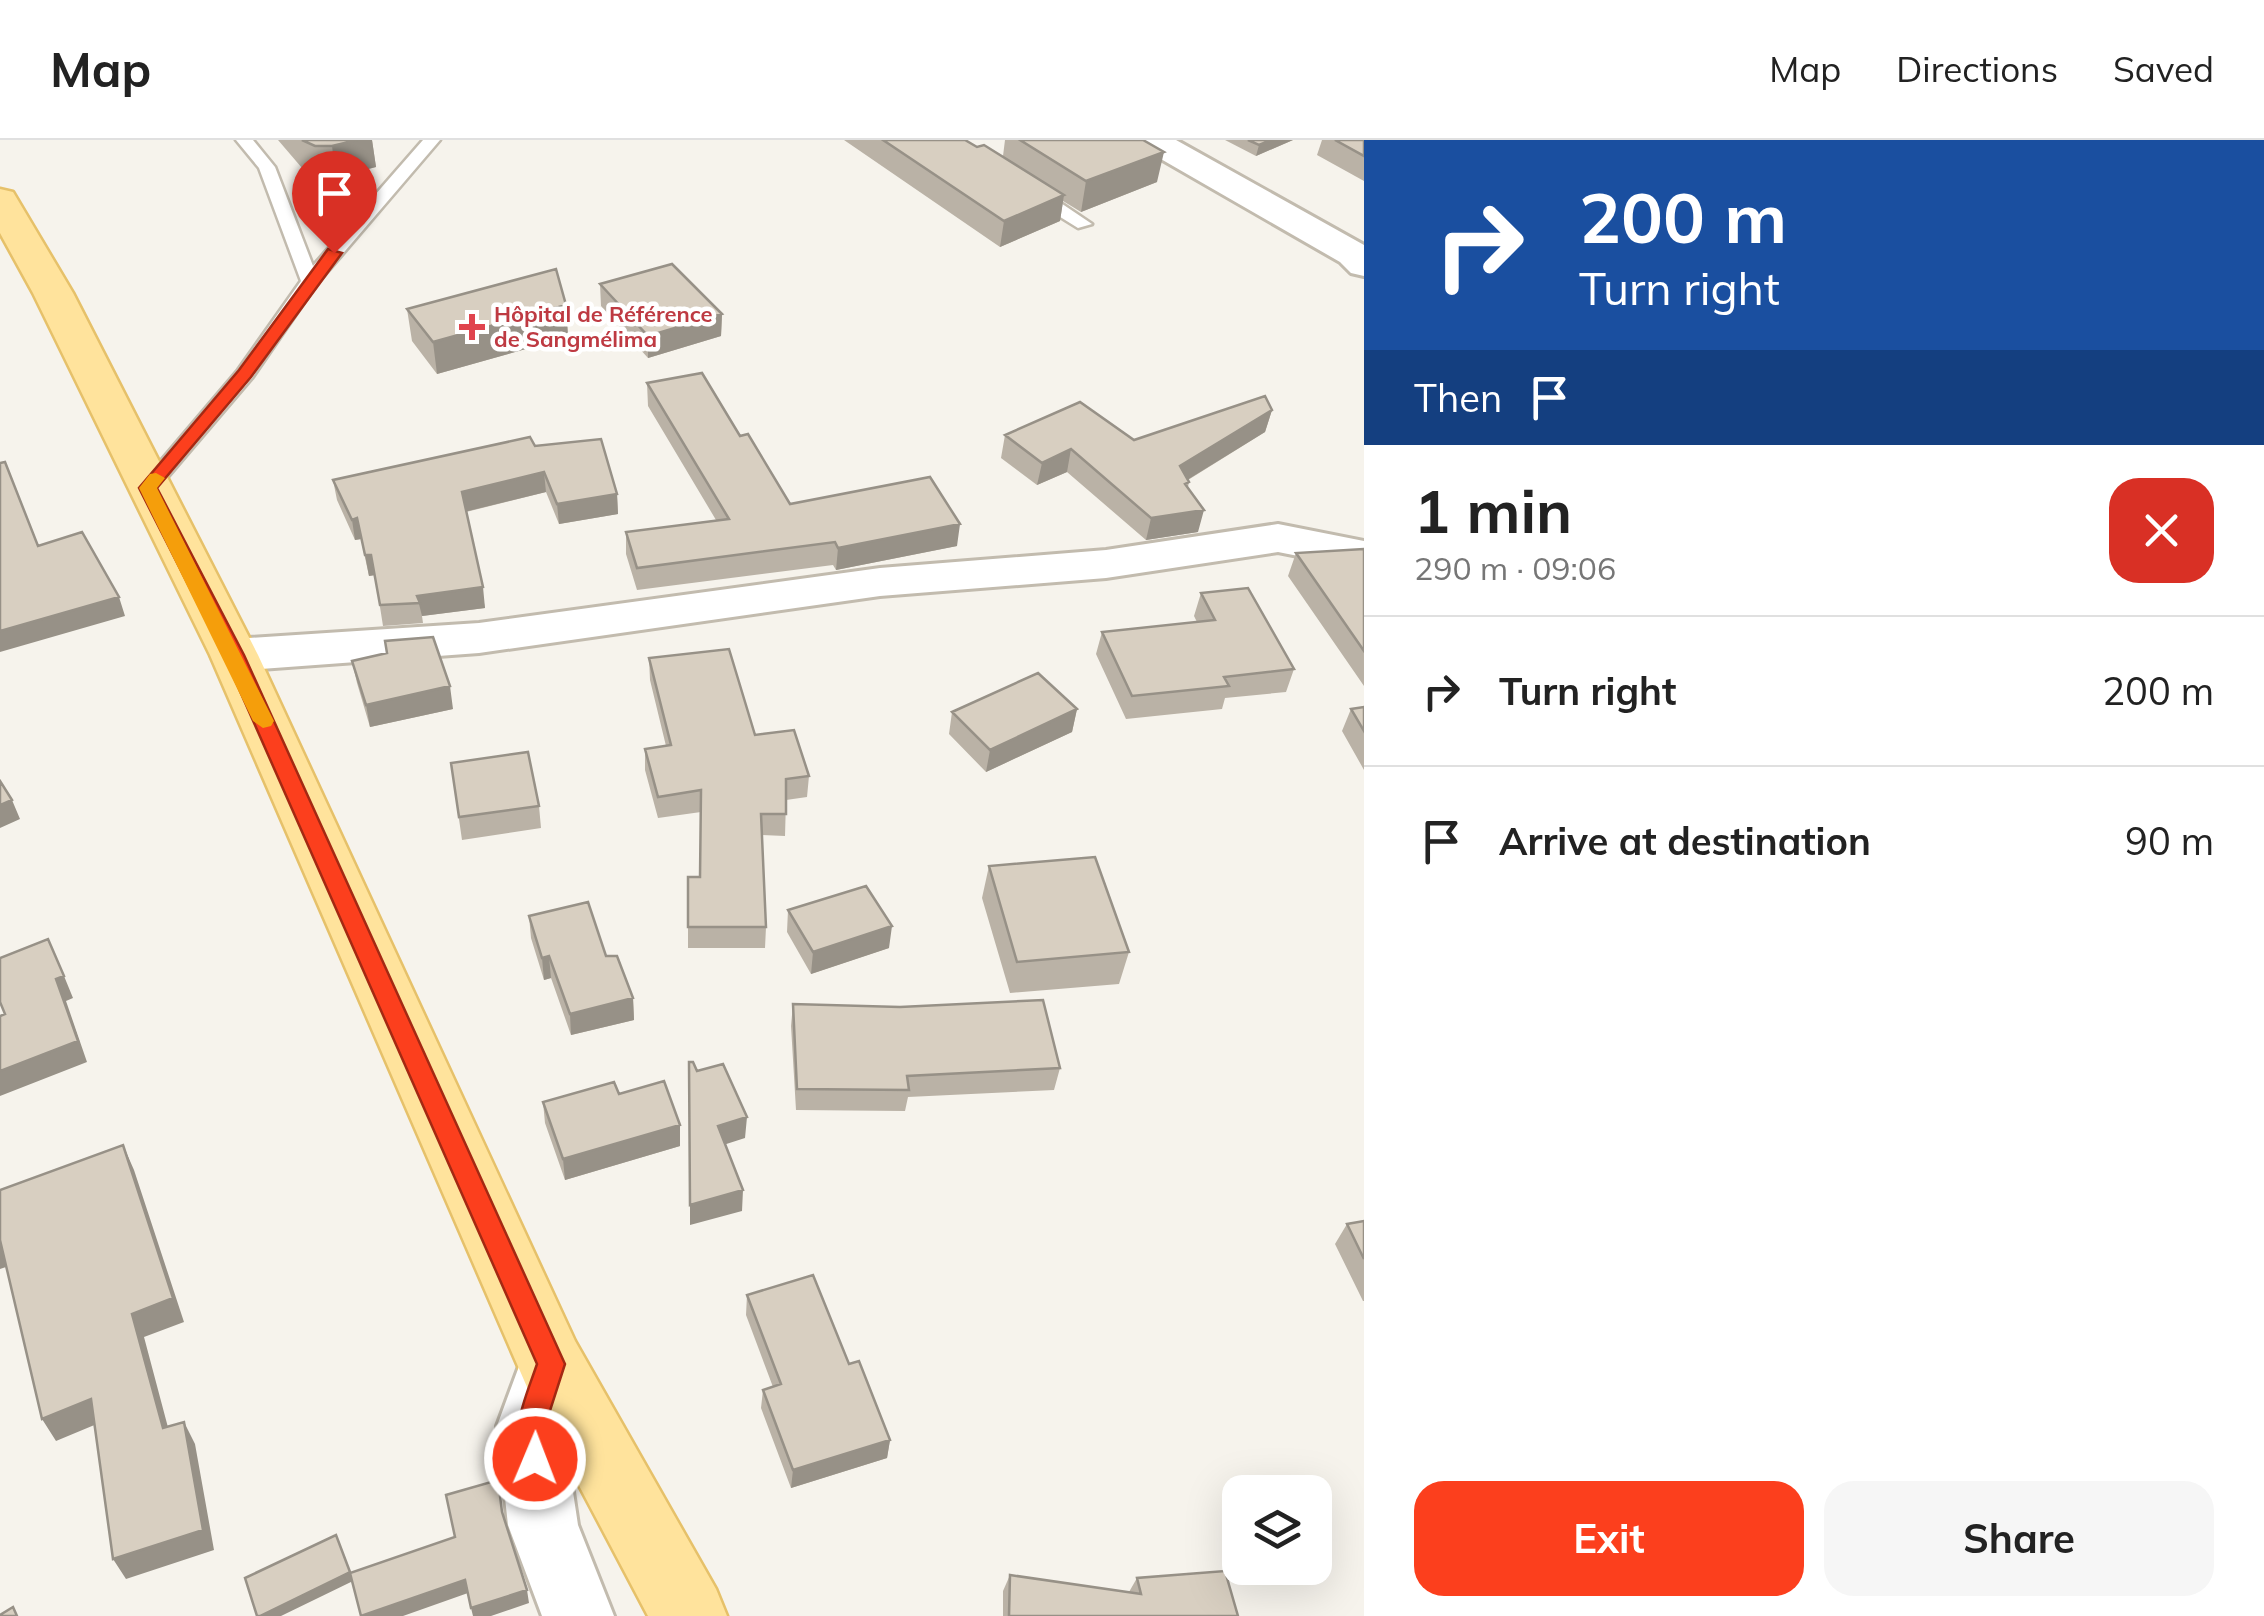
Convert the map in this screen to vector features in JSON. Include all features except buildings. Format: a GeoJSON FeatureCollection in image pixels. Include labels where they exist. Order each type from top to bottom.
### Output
{"type":"FeatureCollection","features":[{"type":"Feature","properties":{"kind":"main road"},"geometry":{"type":"LineString","coordinates":[[0,200],[53,293],[234,655],[551,1364],[689,1616]]}},
{"type":"Feature","properties":{"kind":"street"},"geometry":{"type":"LineString","coordinates":[[1152,140],[1352,254],[1364,266]]}},
{"type":"Feature","properties":{"kind":"street"},"geometry":{"type":"LineString","coordinates":[[234,655],[479,638],[880,582],[1106,564],[1278,538],[1364,555]]}},
{"type":"Feature","properties":{"kind":"street"},"geometry":{"type":"LineString","coordinates":[[551,1364],[530,1426],[543,1525],[578,1616]]}},
{"type":"Feature","properties":{"kind":"lane"},"geometry":{"type":"LineString","coordinates":[[244,140],[267,166],[310,281]]}},
{"type":"Feature","properties":{"kind":"lane"},"geometry":{"type":"LineString","coordinates":[[148,488],[245,374],[310,281],[432,140]]}},
{"type":"Feature","properties":{"kind":"lane"},"geometry":{"type":"LineString","coordinates":[[1016,182],[1084,224]]}},
{"type":"Feature","properties":{"kind":"slow traffic"},"geometry":{"type":"LineString","coordinates":[[156,478],[148,488],[234,655],[263,721]]}},
{"type":"Feature","properties":{"kind":"place","name":"Hôpital de Référence de Sangmélima"},"geometry":{"type":"Point","coordinates":[472,327]}},
{"type":"Feature","properties":{"kind":"route"},"geometry":{"type":"LineString","coordinates":[[334,253],[245,374],[148,488],[234,655],[551,1364],[530,1426],[535,1459]]}}]}
